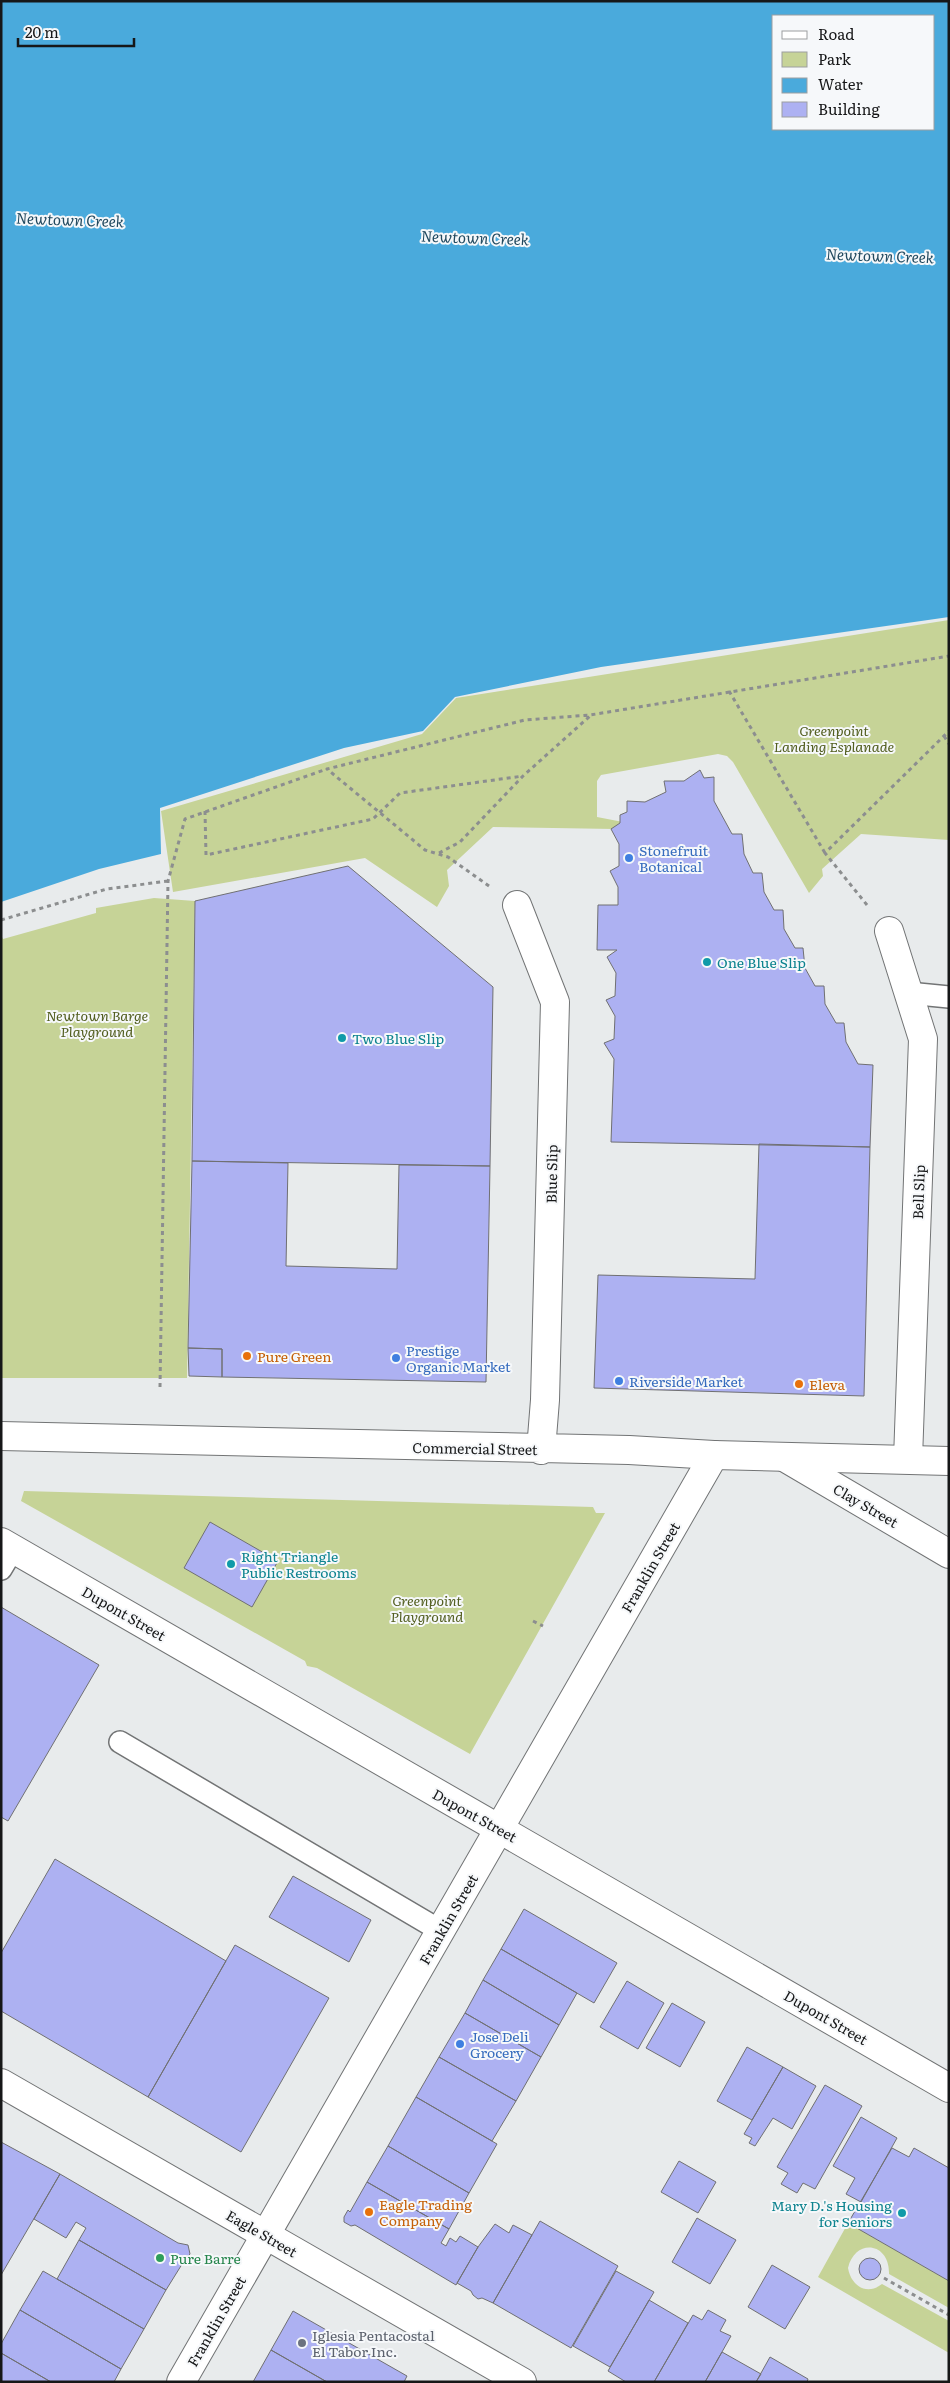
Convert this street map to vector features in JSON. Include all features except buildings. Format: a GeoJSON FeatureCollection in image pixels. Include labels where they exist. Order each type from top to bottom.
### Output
{"type":"FeatureCollection","features":[{"type":"Feature","properties":{"kind":"street","name":"Blue Slip"},"geometry":{"type":"LineString","coordinates":[[517,905],[555,1002],[545,1400],[541,1450]]}},
{"type":"Feature","properties":{"kind":"street","name":"Bell Slip"},"geometry":{"type":"LineString","coordinates":[[888,931],[924,1039],[908,1460]]}},
{"type":"Feature","properties":{"kind":"street","name":"Commercial Street"},"geometry":{"type":"LineString","coordinates":[[1,1436],[541,1450],[629,1450],[714,1455],[949,1461]]}},
{"type":"Feature","properties":{"kind":"street","name":"Franklin Street"},"geometry":{"type":"LineString","coordinates":[[181,2382],[714,1455]]}},
{"type":"Feature","properties":{"kind":"street","name":"Clay Street"},"geometry":{"type":"LineString","coordinates":[[784,1457],[949,1554]]}},
{"type":"Feature","properties":{"kind":"street","name":"Dupont Street"},"geometry":{"type":"LineString","coordinates":[[5,1553],[499,1829],[949,2088]]}},
{"type":"Feature","properties":{"kind":"street","name":"Eagle Street"},"geometry":{"type":"LineString","coordinates":[[1,2084],[522,2382]]}},
{"type":"Feature","properties":{"kind":"lane"},"geometry":{"type":"LineString","coordinates":[[908,992],[949,997]]}},
{"type":"Feature","properties":{"kind":"lane"},"geometry":{"type":"LineString","coordinates":[[120,1742],[441,1931]]}},
{"type":"Feature","properties":{"kind":"path"},"geometry":{"type":"LineString","coordinates":[[160,1388],[168,881],[184,819],[327,769],[525,720],[590,715],[949,656]]}},
{"type":"Feature","properties":{"kind":"path"},"geometry":{"type":"LineString","coordinates":[[729,691],[825,853],[888,931]]}},
{"type":"Feature","properties":{"kind":"path"},"geometry":{"type":"LineString","coordinates":[[439,853],[460,842],[523,776],[590,715]]}},
{"type":"Feature","properties":{"kind":"path"},"geometry":{"type":"LineString","coordinates":[[825,853],[949,731]]}},
{"type":"Feature","properties":{"kind":"path"},"geometry":{"type":"LineString","coordinates":[[944,736],[949,744]]}},
{"type":"Feature","properties":{"kind":"path"},"geometry":{"type":"LineString","coordinates":[[327,769],[424,850],[439,853],[517,905]]}},
{"type":"Feature","properties":{"kind":"path"},"geometry":{"type":"LineString","coordinates":[[205,811],[206,855],[373,819],[400,793],[523,776]]}},
{"type":"Feature","properties":{"kind":"path"},"geometry":{"type":"LineString","coordinates":[[1,920],[107,889],[168,881]]}},
{"type":"Feature","properties":{"kind":"path"},"geometry":{"type":"LineString","coordinates":[[533,1621],[543,1626]]}},
{"type":"Feature","properties":{"kind":"path"},"geometry":{"type":"LineString","coordinates":[[884,2278],[949,2315]]}},
{"type":"Feature","properties":{"kind":"green space","name":"Greenpoint Landing Esplanade"},"geometry":{"type":"Polygon","coordinates":[[[949,620],[949,840],[861,834],[822,869],[823,876],[809,893],[733,762],[727,756],[718,754],[601,775],[597,781],[597,817],[623,822],[614,829],[493,827],[447,870],[449,886],[437,907],[365,858],[173,892],[161,811],[422,734],[456,698],[949,620]]]}},
{"type":"Feature","properties":{"kind":"green space","name":"Newtown Barge Playground"},"geometry":{"type":"Polygon","coordinates":[[[154,898],[195,901],[187,1378],[1,1378],[1,935],[3,939],[96,913],[96,908],[154,898]]]}},
{"type":"Feature","properties":{"kind":"green space","name":"Greenpoint Playground"},"geometry":{"type":"Polygon","coordinates":[[[24,1491],[593,1507],[596,1513],[605,1513],[470,1754],[317,1668],[307,1666],[305,1661],[21,1501],[24,1491]]]}},
{"type":"Feature","properties":{"kind":"green space"},"geometry":{"type":"Polygon","coordinates":[[[848,2223],[949,2281],[949,2308],[889,2274],[888,2263],[884,2255],[878,2250],[864,2248],[852,2258],[848,2268],[852,2280],[861,2287],[871,2289],[882,2284],[949,2321],[949,2353],[818,2277],[848,2223]]]}},
{"type":"Feature","properties":{"kind":"water","name":"Newtown Creek"},"geometry":{"type":"Polygon","coordinates":[[[1,1],[949,1],[949,617],[601,667],[455,697],[423,731],[344,748],[160,808],[161,854],[99,869],[1,902],[1,1]]]}},
{"type":"Feature","properties":{"kind":"place","name":"Stonefruit Botanical"},"geometry":{"type":"Point","coordinates":[629,858]}},
{"type":"Feature","properties":{"kind":"place","name":"One Blue Slip"},"geometry":{"type":"Point","coordinates":[707,962]}},
{"type":"Feature","properties":{"kind":"place","name":"Two Blue Slip"},"geometry":{"type":"Point","coordinates":[342,1038]}},
{"type":"Feature","properties":{"kind":"place","name":"Pure Green"},"geometry":{"type":"Point","coordinates":[247,1356]}},
{"type":"Feature","properties":{"kind":"place","name":"Prestige Organic Market"},"geometry":{"type":"Point","coordinates":[396,1358]}},
{"type":"Feature","properties":{"kind":"place","name":"Riverside Market"},"geometry":{"type":"Point","coordinates":[619,1381]}},
{"type":"Feature","properties":{"kind":"place","name":"Eleva"},"geometry":{"type":"Point","coordinates":[799,1384]}},
{"type":"Feature","properties":{"kind":"place","name":"Right Triangle Public Restrooms"},"geometry":{"type":"Point","coordinates":[231,1564]}},
{"type":"Feature","properties":{"kind":"place","name":"Jose Deli Grocery"},"geometry":{"type":"Point","coordinates":[460,2044]}},
{"type":"Feature","properties":{"kind":"place","name":"Eagle Trading Company"},"geometry":{"type":"Point","coordinates":[369,2212]}},
{"type":"Feature","properties":{"kind":"place","name":"Mary D.'s Housing for Seniors"},"geometry":{"type":"Point","coordinates":[902,2213]}},
{"type":"Feature","properties":{"kind":"place","name":"Pure Barre"},"geometry":{"type":"Point","coordinates":[160,2258]}},
{"type":"Feature","properties":{"kind":"place","name":"Iglesia Pentacostal El Tabor Inc."},"geometry":{"type":"Point","coordinates":[302,2343]}}]}
